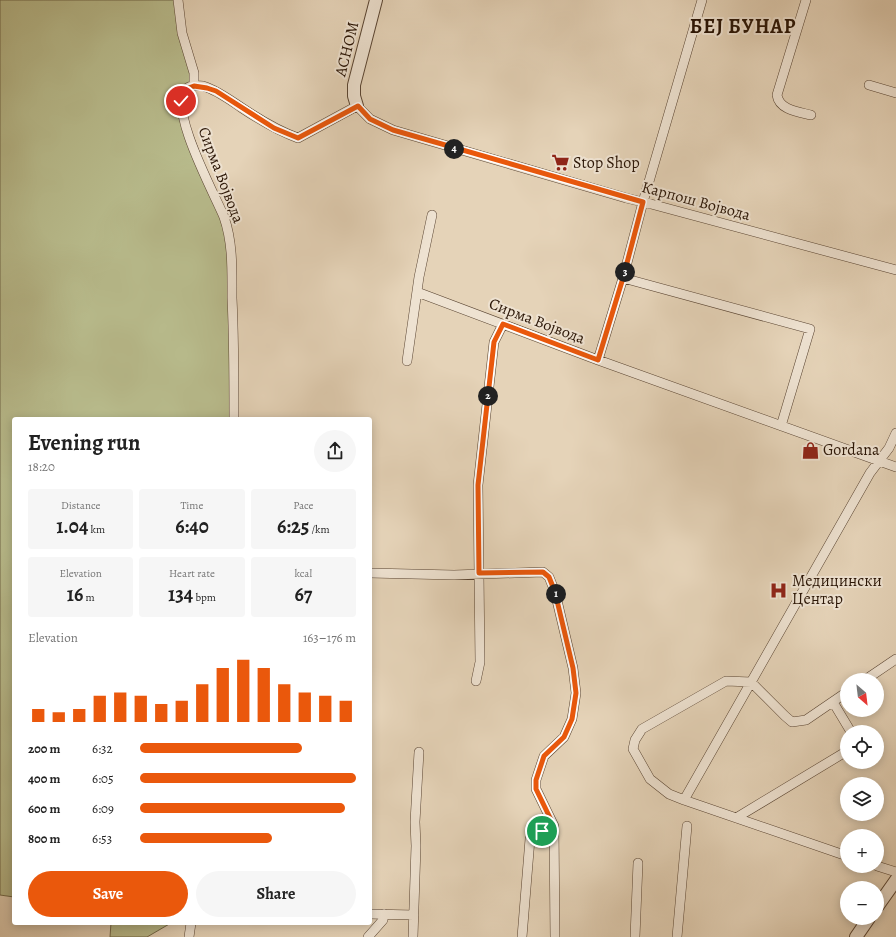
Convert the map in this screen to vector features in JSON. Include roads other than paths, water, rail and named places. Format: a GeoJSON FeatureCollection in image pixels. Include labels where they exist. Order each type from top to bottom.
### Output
{"type":"FeatureCollection","features":[{"type":"Feature","properties":{"kind":"street"},"geometry":{"type":"LineString","coordinates":[[178,0],[182,33],[194,73],[194,86],[201,86],[216,91],[274,128],[298,138],[358,106]]}},
{"type":"Feature","properties":{"kind":"street","name":"АСНОМ"},"geometry":{"type":"LineString","coordinates":[[358,106],[354,96],[354,85],[376,0]]}},
{"type":"Feature","properties":{"kind":"street"},"geometry":{"type":"LineString","coordinates":[[598,360],[623,278],[643,202],[690,46],[702,0]]}},
{"type":"Feature","properties":{"kind":"street"},"geometry":{"type":"LineString","coordinates":[[806,0],[777,95],[782,106],[811,115]]}},
{"type":"Feature","properties":{"kind":"street"},"geometry":{"type":"LineString","coordinates":[[869,85],[896,93]]}},
{"type":"Feature","properties":{"kind":"street","name":"Сирма Војвода"},"geometry":{"type":"LineString","coordinates":[[194,86],[186,89],[181,97],[185,126],[196,156],[226,223],[232,254],[234,417]]}},
{"type":"Feature","properties":{"kind":"street","name":"Карпош Војвода"},"geometry":{"type":"LineString","coordinates":[[358,106],[370,119],[393,130],[643,202],[896,270]]}},
{"type":"Feature","properties":{"kind":"street"},"geometry":{"type":"LineString","coordinates":[[406,362],[432,215]]}},
{"type":"Feature","properties":{"kind":"street"},"geometry":{"type":"LineString","coordinates":[[623,278],[810,329],[781,426]]}},
{"type":"Feature","properties":{"kind":"street","name":"Сирма Војвода"},"geometry":{"type":"LineString","coordinates":[[418,292],[598,360],[896,467]]}},
{"type":"Feature","properties":{"kind":"street"},"geometry":{"type":"LineString","coordinates":[[476,681],[480,662],[478,485],[494,342],[503,324]]}},
{"type":"Feature","properties":{"kind":"street"},"geometry":{"type":"LineString","coordinates":[[684,800],[870,473],[889,448],[896,433]]}},
{"type":"Feature","properties":{"kind":"street"},"geometry":{"type":"LineString","coordinates":[[372,573],[421,575],[543,572],[549,577],[555,592],[573,668],[576,693],[572,719],[564,737],[544,756],[536,780],[536,789],[554,826],[555,937]]}},
{"type":"Feature","properties":{"kind":"street"},"geometry":{"type":"LineString","coordinates":[[875,673],[896,659]]}},
{"type":"Feature","properties":{"kind":"street"},"geometry":{"type":"LineString","coordinates":[[840,697],[806,720],[792,722],[751,682],[726,681],[642,729],[635,740],[633,749],[650,779],[669,794],[840,854]]}},
{"type":"Feature","properties":{"kind":"street"},"geometry":{"type":"LineString","coordinates":[[833,702],[847,725]]}},
{"type":"Feature","properties":{"kind":"street"},"geometry":{"type":"LineString","coordinates":[[413,937],[416,846],[415,822],[419,752]]}},
{"type":"Feature","properties":{"kind":"street"},"geometry":{"type":"LineString","coordinates":[[736,818],[840,755]]}},
{"type":"Feature","properties":{"kind":"street"},"geometry":{"type":"LineString","coordinates":[[677,937],[687,826]]}},
{"type":"Feature","properties":{"kind":"street"},"geometry":{"type":"LineString","coordinates":[[522,937],[530,839],[534,834],[542,831],[554,831]]}},
{"type":"Feature","properties":{"kind":"street"},"geometry":{"type":"LineString","coordinates":[[635,937],[638,864]]}},
{"type":"Feature","properties":{"kind":"street"},"geometry":{"type":"LineString","coordinates":[[884,871],[896,879],[884,897]]}},
{"type":"Feature","properties":{"kind":"street"},"geometry":{"type":"LineString","coordinates":[[372,914],[414,915]]}},
{"type":"Feature","properties":{"kind":"street"},"geometry":{"type":"LineString","coordinates":[[368,937],[383,920],[384,914]]}},
{"type":"Feature","properties":{"kind":"street"},"geometry":{"type":"LineString","coordinates":[[189,937],[191,925]]}},
{"type":"Feature","properties":{"kind":"street"},"geometry":{"type":"LineString","coordinates":[[856,937],[864,925]]}},
{"type":"Feature","properties":{"kind":"place","name":"Stop Shop"},"geometry":{"type":"Point","coordinates":[560,163]}},
{"type":"Feature","properties":{"kind":"place","name":"Gordana"},"geometry":{"type":"Point","coordinates":[810,450]}},
{"type":"Feature","properties":{"kind":"place","name":"Медицински Центар"},"geometry":{"type":"Point","coordinates":[779,590]}},
{"type":"Feature","properties":{"kind":"district","name":"БЕЈ БУНАР"},"geometry":{"type":"Point","coordinates":[743,26]}}]}
